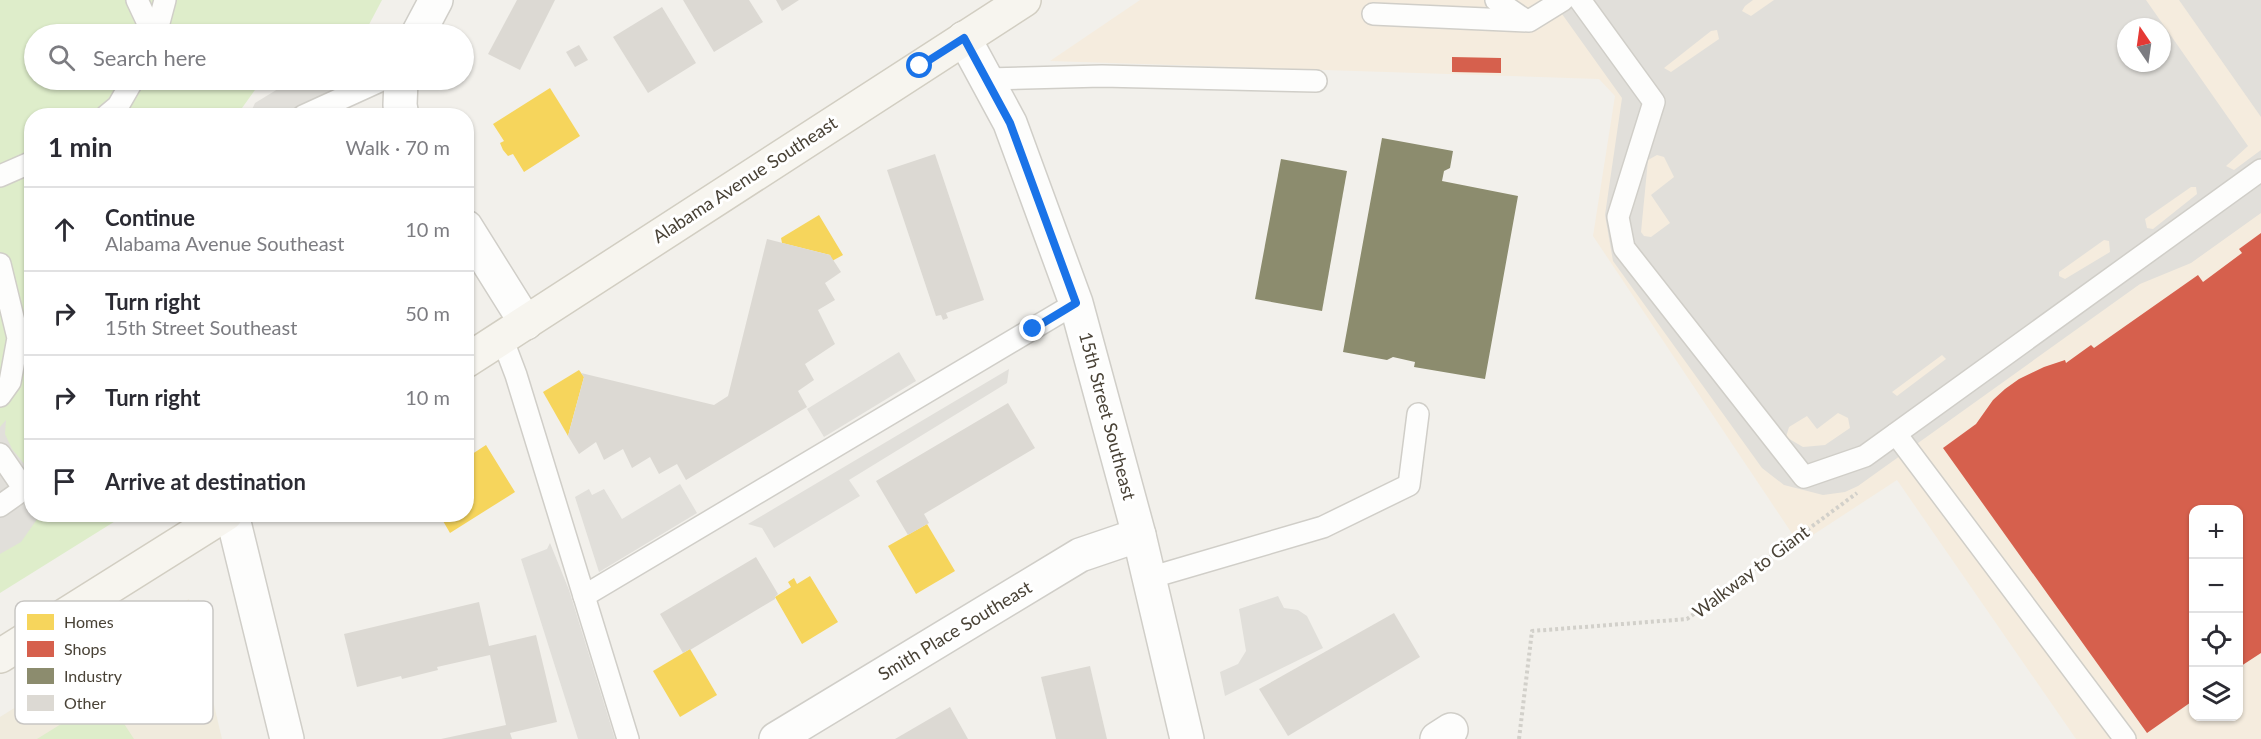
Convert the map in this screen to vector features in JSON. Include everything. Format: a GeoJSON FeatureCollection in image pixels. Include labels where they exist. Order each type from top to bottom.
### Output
{"type":"FeatureCollection","features":[{"type":"Feature","properties":{"kind":"main road","name":"Alabama Avenue Southeast"},"geometry":{"type":"LineString","coordinates":[[474,356],[1023,0]]}},
{"type":"Feature","properties":{"kind":"main road"},"geometry":{"type":"LineString","coordinates":[[88,601],[213,522]]}},
{"type":"Feature","properties":{"kind":"main road"},"geometry":{"type":"LineString","coordinates":[[0,656],[15,647]]}},
{"type":"Feature","properties":{"kind":"street"},"geometry":{"type":"LineString","coordinates":[[423,24],[436,0]]}},
{"type":"Feature","properties":{"kind":"street","name":"15th Street Southeast"},"geometry":{"type":"LineString","coordinates":[[964,38],[1010,123],[1076,303],[1139,535],[1187,739]]}},
{"type":"Feature","properties":{"kind":"street"},"geometry":{"type":"LineString","coordinates":[[401,90],[401,108]]}},
{"type":"Feature","properties":{"kind":"street"},"geometry":{"type":"LineString","coordinates":[[474,246],[514,331]]}},
{"type":"Feature","properties":{"kind":"street"},"geometry":{"type":"LineString","coordinates":[[234,522],[287,739]]}},
{"type":"Feature","properties":{"kind":"street","name":"Smith Place Southeast"},"geometry":{"type":"LineString","coordinates":[[776,739],[1080,555],[1139,535]]}},
{"type":"Feature","properties":{"kind":"lane"},"geometry":{"type":"LineString","coordinates":[[137,0],[149,24]]}},
{"type":"Feature","properties":{"kind":"lane"},"geometry":{"type":"LineString","coordinates":[[157,24],[165,0]]}},
{"type":"Feature","properties":{"kind":"lane"},"geometry":{"type":"LineString","coordinates":[[1496,0],[1526,21]]}},
{"type":"Feature","properties":{"kind":"lane"},"geometry":{"type":"LineString","coordinates":[[1373,14],[1529,21],[1563,0]]}},
{"type":"Feature","properties":{"kind":"lane"},"geometry":{"type":"LineString","coordinates":[[1580,0],[1654,102],[1618,217],[1624,248],[1804,477],[1865,456],[2261,170]]}},
{"type":"Feature","properties":{"kind":"lane"},"geometry":{"type":"LineString","coordinates":[[986,79],[1102,76],[1316,81]]}},
{"type":"Feature","properties":{"kind":"lane"},"geometry":{"type":"LineString","coordinates":[[116,108],[127,90]]}},
{"type":"Feature","properties":{"kind":"lane"},"geometry":{"type":"LineString","coordinates":[[321,108],[360,90]]}},
{"type":"Feature","properties":{"kind":"lane"},"geometry":{"type":"LineString","coordinates":[[0,176],[24,166]]}},
{"type":"Feature","properties":{"kind":"lane"},"geometry":{"type":"LineString","coordinates":[[0,264],[18,338],[10,382],[0,396]]}},
{"type":"Feature","properties":{"kind":"lane"},"geometry":{"type":"LineString","coordinates":[[584,597],[1076,303]]}},
{"type":"Feature","properties":{"kind":"lane"},"geometry":{"type":"LineString","coordinates":[[514,331],[516,375],[628,739]]}},
{"type":"Feature","properties":{"kind":"lane"},"geometry":{"type":"LineString","coordinates":[[1149,578],[1323,527],[1409,485],[1418,414]]}},
{"type":"Feature","properties":{"kind":"lane"},"geometry":{"type":"LineString","coordinates":[[1896,434],[2125,739]]}},
{"type":"Feature","properties":{"kind":"lane"},"geometry":{"type":"LineString","coordinates":[[0,454],[24,489],[0,506]]}},
{"type":"Feature","properties":{"kind":"path","name":"Walkway to Giant"},"geometry":{"type":"LineString","coordinates":[[1519,739],[1532,632],[1687,619],[1864,488]]}},
{"type":"Feature","properties":{"kind":"shaded area"},"geometry":{"type":"Polygon","coordinates":[[[1140,0],[2261,0],[2261,739],[2076,739],[1897,480],[1799,544],[1593,236],[1615,96],[1599,79],[1050,61],[1140,0]]]}},
{"type":"Feature","properties":{"kind":"shaded area"},"geometry":{"type":"Polygon","coordinates":[[[1552,0],[1753,0],[1742,11],[1751,16],[1774,0],[2146,0],[2159,18],[2117,18],[2117,72],[2171,72],[2171,36],[2248,146],[2226,166],[2234,170],[2261,150],[2261,213],[2191,263],[2140,284],[1858,486],[1845,492],[1823,495],[1784,485],[1762,468],[1613,261],[1605,215],[1622,98],[1552,0]],[[1717,30],[1711,31],[1664,68],[1671,72],[1719,39],[1717,30]],[[1657,155],[1648,160],[1641,232],[1644,236],[1651,237],[1670,223],[1651,195],[1674,177],[1664,157],[1657,155]],[[2191,187],[2145,219],[2147,228],[2153,229],[2197,194],[2196,187],[2191,187]],[[2104,240],[2059,272],[2059,276],[2065,279],[2110,252],[2109,241],[2104,240]],[[1942,355],[1892,392],[1897,396],[1946,359],[1942,355]],[[1838,413],[1817,429],[1807,416],[1789,427],[1786,437],[1803,447],[1825,445],[1850,428],[1848,418],[1838,413]]]}},
{"type":"Feature","properties":{"kind":"shaded area"},"geometry":{"type":"Polygon","coordinates":[[[2179,0],[2261,0],[2261,117],[2179,0]]]}},
{"type":"Feature","properties":{"kind":"shaded area"},"geometry":{"type":"Polygon","coordinates":[[[276,90],[342,90],[345,108],[253,108],[255,103],[276,90]]]}},
{"type":"Feature","properties":{"kind":"shaded area"},"geometry":{"type":"Polygon","coordinates":[[[899,352],[916,381],[824,437],[807,409],[899,352]]]}},
{"type":"Feature","properties":{"kind":"shaded area"},"geometry":{"type":"Polygon","coordinates":[[[1009,369],[1007,383],[849,480],[860,496],[774,548],[762,528],[748,524],[1009,369]]]}},
{"type":"Feature","properties":{"kind":"shaded area"},"geometry":{"type":"Polygon","coordinates":[[[6,420],[5,434],[12,449],[24,464],[24,522],[35,522],[21,542],[0,554],[0,427],[6,420]]]}},
{"type":"Feature","properties":{"kind":"shaded area"},"geometry":{"type":"Polygon","coordinates":[[[680,484],[697,513],[599,572],[575,497],[589,489],[592,495],[604,489],[622,519],[680,484]]]}},
{"type":"Feature","properties":{"kind":"shaded area"},"geometry":{"type":"Polygon","coordinates":[[[550,543],[569,590],[615,739],[578,739],[521,559],[547,549],[550,543]]]}},
{"type":"Feature","properties":{"kind":"shaded area"},"geometry":{"type":"Polygon","coordinates":[[[1278,596],[1284,608],[1298,610],[1307,616],[1323,648],[1225,696],[1220,672],[1238,664],[1246,651],[1239,609],[1278,596]]]}},
{"type":"Feature","properties":{"kind":"shaded area"},"geometry":{"type":"Polygon","coordinates":[[[213,701],[222,739],[0,739],[0,717],[15,708],[15,724],[213,724],[213,701]]]}},
{"type":"Feature","properties":{"kind":"green space"},"geometry":{"type":"Polygon","coordinates":[[[0,0],[382,0],[369,24],[24,24],[24,90],[255,90],[242,108],[24,108],[24,522],[114,522],[0,593],[0,0]]]}},
{"type":"Feature","properties":{"kind":"green space"},"geometry":{"type":"Polygon","coordinates":[[[61,724],[124,724],[134,739],[37,739],[61,724]]]}},
{"type":"Feature","properties":{"kind":"building: Homes"},"geometry":{"type":"Polygon","coordinates":[[[550,88],[580,136],[524,172],[513,154],[508,156],[503,150],[500,143],[504,141],[493,124],[550,88]]]}},
{"type":"Feature","properties":{"kind":"building: Homes"},"geometry":{"type":"Polygon","coordinates":[[[819,215],[843,255],[832,261],[830,255],[782,243],[781,238],[819,215]]]}},
{"type":"Feature","properties":{"kind":"building: Homes"},"geometry":{"type":"Polygon","coordinates":[[[579,370],[584,377],[568,436],[543,392],[579,370]]]}},
{"type":"Feature","properties":{"kind":"building: Homes"},"geometry":{"type":"Polygon","coordinates":[[[486,445],[515,492],[474,518],[474,453],[486,445]]]}},
{"type":"Feature","properties":{"kind":"building: Homes"},"geometry":{"type":"Polygon","coordinates":[[[444,522],[467,522],[450,533],[444,522]]]}},
{"type":"Feature","properties":{"kind":"building: Homes"},"geometry":{"type":"Polygon","coordinates":[[[927,524],[955,571],[916,594],[888,546],[927,524]]]}},
{"type":"Feature","properties":{"kind":"building: Homes"},"geometry":{"type":"Polygon","coordinates":[[[810,576],[838,622],[802,644],[775,597],[791,587],[788,582],[794,578],[797,584],[810,576]]]}},
{"type":"Feature","properties":{"kind":"building: Homes"},"geometry":{"type":"Polygon","coordinates":[[[690,649],[717,695],[680,717],[653,671],[690,649]]]}},
{"type":"Feature","properties":{"kind":"building: Shops"},"geometry":{"type":"Polygon","coordinates":[[[1452,57],[1501,58],[1501,73],[1452,72],[1452,57]]]}},
{"type":"Feature","properties":{"kind":"building: Shops"},"geometry":{"type":"Polygon","coordinates":[[[2261,233],[2261,653],[2243,665],[2243,505],[2189,505],[2189,704],[2147,733],[1943,448],[1976,424],[1993,400],[2019,379],[2044,367],[2065,360],[2066,363],[2091,345],[2094,348],[2198,275],[2203,282],[2242,253],[2239,249],[2261,233]]]}},
{"type":"Feature","properties":{"kind":"building: Industry"},"geometry":{"type":"Polygon","coordinates":[[[1382,138],[1453,151],[1450,168],[1444,171],[1442,181],[1518,196],[1485,379],[1414,367],[1415,362],[1393,357],[1387,360],[1343,352],[1382,138]]]}},
{"type":"Feature","properties":{"kind":"building: Industry"},"geometry":{"type":"Polygon","coordinates":[[[1281,159],[1347,171],[1322,311],[1255,299],[1281,159]]]}},
{"type":"Feature","properties":{"kind":"building: Other"},"geometry":{"type":"Polygon","coordinates":[[[517,0],[555,0],[520,70],[488,54],[517,0]]]}},
{"type":"Feature","properties":{"kind":"building: Other"},"geometry":{"type":"Polygon","coordinates":[[[683,0],[749,0],[763,22],[714,52],[683,0]]]}},
{"type":"Feature","properties":{"kind":"building: Other"},"geometry":{"type":"Polygon","coordinates":[[[776,0],[799,0],[782,11],[776,0]]]}},
{"type":"Feature","properties":{"kind":"building: Other"},"geometry":{"type":"Polygon","coordinates":[[[662,7],[696,63],[648,93],[613,37],[662,7]]]}},
{"type":"Feature","properties":{"kind":"building: Other"},"geometry":{"type":"Polygon","coordinates":[[[579,45],[588,60],[575,67],[566,52],[579,45]]]}},
{"type":"Feature","properties":{"kind":"building: Other"},"geometry":{"type":"Polygon","coordinates":[[[935,154],[984,300],[946,313],[948,318],[943,320],[941,315],[936,316],[887,170],[935,154]]]}},
{"type":"Feature","properties":{"kind":"building: Other"},"geometry":{"type":"Polygon","coordinates":[[[767,239],[830,255],[841,272],[825,283],[835,300],[818,310],[835,344],[805,364],[814,380],[798,391],[807,407],[686,480],[677,464],[659,474],[650,457],[632,468],[623,449],[604,460],[596,442],[579,454],[568,436],[584,377],[581,373],[714,405],[728,396],[767,239]]]}},
{"type":"Feature","properties":{"kind":"building: Other"},"geometry":{"type":"Polygon","coordinates":[[[1008,403],[1035,448],[924,514],[929,523],[908,535],[876,481],[1008,403]]]}},
{"type":"Feature","properties":{"kind":"building: Other"},"geometry":{"type":"Polygon","coordinates":[[[756,557],[778,594],[775,599],[683,653],[660,614],[756,557]]]}},
{"type":"Feature","properties":{"kind":"building: Other"},"geometry":{"type":"Polygon","coordinates":[[[479,602],[489,646],[536,635],[557,722],[510,733],[512,739],[441,739],[506,725],[490,655],[437,667],[438,670],[402,679],[401,676],[357,687],[344,634],[479,602]]]}},
{"type":"Feature","properties":{"kind":"building: Other"},"geometry":{"type":"Polygon","coordinates":[[[1394,613],[1420,657],[1288,736],[1259,689],[1394,613]]]}},
{"type":"Feature","properties":{"kind":"building: Other"},"geometry":{"type":"Polygon","coordinates":[[[1090,666],[1107,739],[1056,739],[1041,677],[1090,666]]]}},
{"type":"Feature","properties":{"kind":"building: Other"},"geometry":{"type":"Polygon","coordinates":[[[950,707],[968,739],[895,739],[950,707]]]}},
{"type":"Feature","properties":{"kind":"route"},"geometry":{"type":"LineString","coordinates":[[920,66],[964,38],[1010,123],[1076,303],[1033,329]]}}]}
